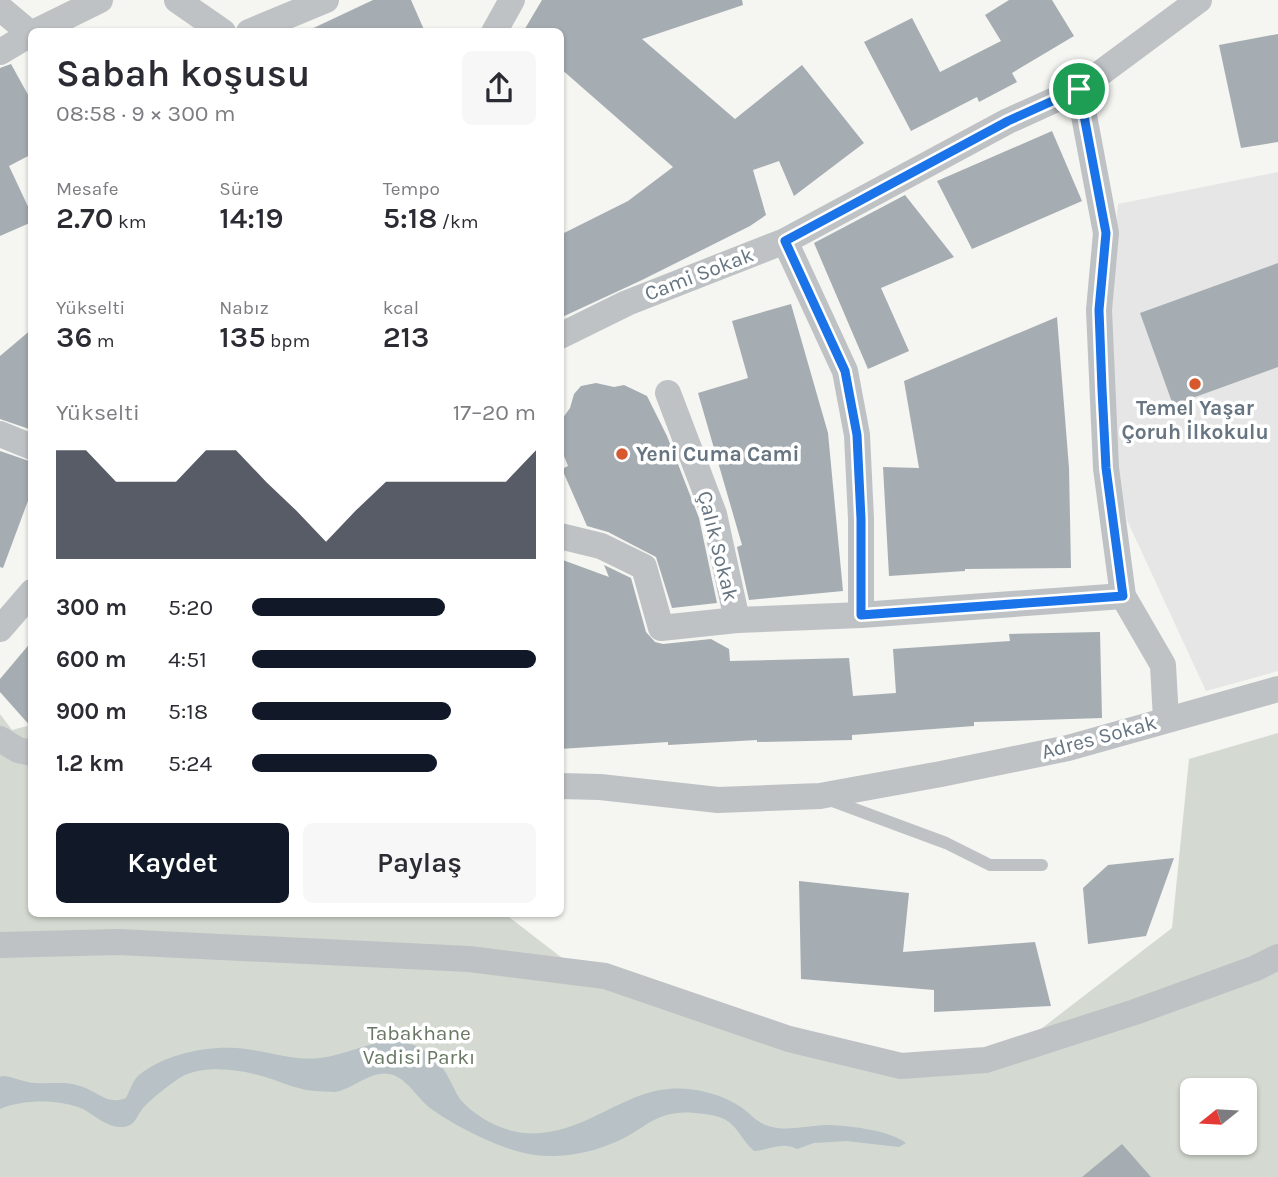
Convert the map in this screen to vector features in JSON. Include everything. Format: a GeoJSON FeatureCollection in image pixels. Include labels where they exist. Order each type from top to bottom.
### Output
{"type":"FeatureCollection","features":[{"type":"Feature","properties":{"kind":"street"},"geometry":{"type":"LineString","coordinates":[[42,28],[100,0]]}},
{"type":"Feature","properties":{"kind":"street"},"geometry":{"type":"LineString","coordinates":[[177,0],[217,28]]}},
{"type":"Feature","properties":{"kind":"street"},"geometry":{"type":"LineString","coordinates":[[259,28],[326,0]]}},
{"type":"Feature","properties":{"kind":"street"},"geometry":{"type":"LineString","coordinates":[[496,28],[512,0]]}},
{"type":"Feature","properties":{"kind":"street","name":"Cami Sokak"},"geometry":{"type":"LineString","coordinates":[[564,334],[627,303],[785,241],[1008,121],[1079,89],[1199,0]]}},
{"type":"Feature","properties":{"kind":"street"},"geometry":{"type":"LineString","coordinates":[[0,8],[28,30]]}},
{"type":"Feature","properties":{"kind":"street"},"geometry":{"type":"LineString","coordinates":[[0,52],[28,35]]}},
{"type":"Feature","properties":{"kind":"street","name":"Adres Sokak"},"geometry":{"type":"LineString","coordinates":[[564,786],[600,787],[718,800],[820,796],[941,775],[1055,750],[1166,719],[1163,665],[1123,596],[1106,468],[1104,428],[1099,310],[1106,233],[1079,89]]}},
{"type":"Feature","properties":{"kind":"street"},"geometry":{"type":"LineString","coordinates":[[785,241],[845,371],[857,435],[861,519],[861,615]]}},
{"type":"Feature","properties":{"kind":"street","name":"Çalık Sokak"},"geometry":{"type":"LineString","coordinates":[[668,393],[715,514],[737,620]]}},
{"type":"Feature","properties":{"kind":"street"},"geometry":{"type":"LineString","coordinates":[[0,434],[28,445]]}},
{"type":"Feature","properties":{"kind":"street"},"geometry":{"type":"LineString","coordinates":[[564,537],[601,546],[644,567],[661,628],[737,620],[861,615],[1123,596]]}},
{"type":"Feature","properties":{"kind":"street"},"geometry":{"type":"LineString","coordinates":[[0,629],[28,597]]}},
{"type":"Feature","properties":{"kind":"street"},"geometry":{"type":"LineString","coordinates":[[1166,719],[1278,689]]}},
{"type":"Feature","properties":{"kind":"street"},"geometry":{"type":"LineString","coordinates":[[0,739],[18,750],[28,752]]}},
{"type":"Feature","properties":{"kind":"street"},"geometry":{"type":"LineString","coordinates":[[0,945],[118,942],[456,958],[605,976],[789,1039],[901,1066],[986,1060],[1136,1012],[1256,968],[1278,957]]}},
{"type":"Feature","properties":{"kind":"lane"},"geometry":{"type":"LineString","coordinates":[[820,796],[946,843],[990,865],[1042,865]]}},
{"type":"Feature","properties":{"kind":"shaded area","name":"Temel Yaşar Çoruh İlkokulu"},"geometry":{"type":"Polygon","coordinates":[[[1278,172],[1278,671],[1206,691],[1127,520],[1117,474],[1108,312],[1118,204],[1278,172]]]}},
{"type":"Feature","properties":{"kind":"shaded area"},"geometry":{"type":"Polygon","coordinates":[[[392,1040],[417,1047],[431,1055],[442,1067],[466,1106],[489,1122],[516,1132],[543,1133],[561,1130],[643,1094],[681,1088],[723,1097],[770,1126],[855,1127],[899,1138],[906,1143],[899,1147],[846,1141],[814,1143],[797,1149],[781,1146],[754,1151],[726,1120],[707,1114],[680,1113],[658,1118],[620,1140],[591,1151],[563,1156],[535,1155],[495,1144],[466,1130],[430,1108],[407,1084],[390,1074],[369,1077],[335,1092],[307,1090],[240,1071],[212,1069],[194,1072],[170,1085],[146,1104],[126,1127],[111,1125],[83,1109],[64,1103],[19,1103],[0,1109],[0,1077],[3,1076],[32,1083],[75,1084],[108,1099],[119,1100],[126,1098],[137,1077],[150,1067],[190,1052],[233,1048],[311,1059],[392,1040]]]}},
{"type":"Feature","properties":{"kind":"green space","name":"Tabakhane Vadisi Parkı"},"geometry":{"type":"Polygon","coordinates":[[[0,714],[12,730],[28,726],[28,917],[509,917],[601,988],[784,1048],[989,1069],[1172,928],[1189,759],[1278,733],[1278,1177],[0,1177],[0,714]]]}},
{"type":"Feature","properties":{"kind":"building"},"geometry":{"type":"Polygon","coordinates":[[[373,0],[411,0],[423,28],[314,28],[373,0]]]}},
{"type":"Feature","properties":{"kind":"building"},"geometry":{"type":"Polygon","coordinates":[[[542,0],[742,0],[743,5],[642,39],[735,119],[802,65],[864,143],[794,196],[779,161],[753,170],[766,215],[750,226],[564,316],[564,233],[628,201],[673,167],[564,72],[564,28],[525,28],[542,0]]]}},
{"type":"Feature","properties":{"kind":"building"},"geometry":{"type":"Polygon","coordinates":[[[1009,0],[1052,0],[1074,36],[1012,73],[1017,82],[979,102],[977,97],[911,131],[864,42],[912,18],[940,72],[1001,41],[985,15],[1009,0]]]}},
{"type":"Feature","properties":{"kind":"building"},"geometry":{"type":"Polygon","coordinates":[[[1278,34],[1278,142],[1241,148],[1219,45],[1278,34]]]}},
{"type":"Feature","properties":{"kind":"building"},"geometry":{"type":"Polygon","coordinates":[[[11,64],[28,95],[28,156],[9,166],[28,206],[28,224],[0,236],[0,68],[11,64]]]}},
{"type":"Feature","properties":{"kind":"building"},"geometry":{"type":"Polygon","coordinates":[[[1052,131],[1082,201],[972,249],[937,181],[1052,131]]]}},
{"type":"Feature","properties":{"kind":"building"},"geometry":{"type":"Polygon","coordinates":[[[905,195],[954,257],[881,288],[909,351],[868,369],[814,243],[905,195]]]}},
{"type":"Feature","properties":{"kind":"building"},"geometry":{"type":"Polygon","coordinates":[[[1278,263],[1278,367],[1173,405],[1140,313],[1278,263]]]}},
{"type":"Feature","properties":{"kind":"building"},"geometry":{"type":"Polygon","coordinates":[[[791,304],[828,433],[843,591],[749,600],[737,547],[742,545],[698,393],[748,378],[732,321],[791,304]]]}},
{"type":"Feature","properties":{"kind":"building"},"geometry":{"type":"Polygon","coordinates":[[[1057,317],[1069,468],[1071,568],[965,569],[889,576],[883,467],[919,468],[904,381],[1057,317]]]}},
{"type":"Feature","properties":{"kind":"building"},"geometry":{"type":"Polygon","coordinates":[[[28,332],[28,429],[0,419],[0,356],[28,332]]]}},
{"type":"Feature","properties":{"kind":"building","name":"Yeni Cuma Cami"},"geometry":{"type":"Polygon","coordinates":[[[596,383],[614,387],[624,385],[647,396],[667,436],[699,518],[717,603],[672,608],[656,557],[608,532],[587,526],[564,474],[564,468],[568,466],[564,456],[564,416],[574,394],[581,386],[596,383]]]}},
{"type":"Feature","properties":{"kind":"building"},"geometry":{"type":"Polygon","coordinates":[[[0,451],[28,461],[28,501],[3,568],[0,567],[0,451]]]}},
{"type":"Feature","properties":{"kind":"building"},"geometry":{"type":"Polygon","coordinates":[[[564,560],[609,577],[604,565],[631,578],[646,632],[655,642],[663,644],[711,639],[729,649],[730,661],[849,658],[853,696],[896,693],[893,649],[1010,641],[1009,634],[1100,632],[1102,718],[974,722],[974,726],[852,735],[852,740],[757,740],[668,745],[668,742],[564,749],[564,560]]]}},
{"type":"Feature","properties":{"kind":"building"},"geometry":{"type":"Polygon","coordinates":[[[28,646],[28,724],[0,692],[0,679],[28,646]]]}},
{"type":"Feature","properties":{"kind":"building"},"geometry":{"type":"Polygon","coordinates":[[[1174,858],[1146,936],[1088,944],[1083,888],[1108,865],[1174,858]]]}},
{"type":"Feature","properties":{"kind":"building"},"geometry":{"type":"Polygon","coordinates":[[[799,881],[909,893],[903,952],[1035,942],[1051,1006],[934,1012],[934,990],[801,979],[799,881]]]}},
{"type":"Feature","properties":{"kind":"building"},"geometry":{"type":"Polygon","coordinates":[[[1122,1144],[1151,1177],[1082,1177],[1122,1144]]]}},
{"type":"Feature","properties":{"kind":"place","name":"Temel Yaşar Çoruh İlkokulu"},"geometry":{"type":"Point","coordinates":[1195,384]}},
{"type":"Feature","properties":{"kind":"place","name":"Yeni Cuma Cami"},"geometry":{"type":"Point","coordinates":[622,454]}},
{"type":"Feature","properties":{"kind":"route"},"geometry":{"type":"LineString","coordinates":[[1079,89],[1106,233],[1099,310],[1102,389],[1106,468],[1123,596],[861,615],[861,519],[857,435],[845,371],[785,241],[1008,121],[1079,89]]}}]}
